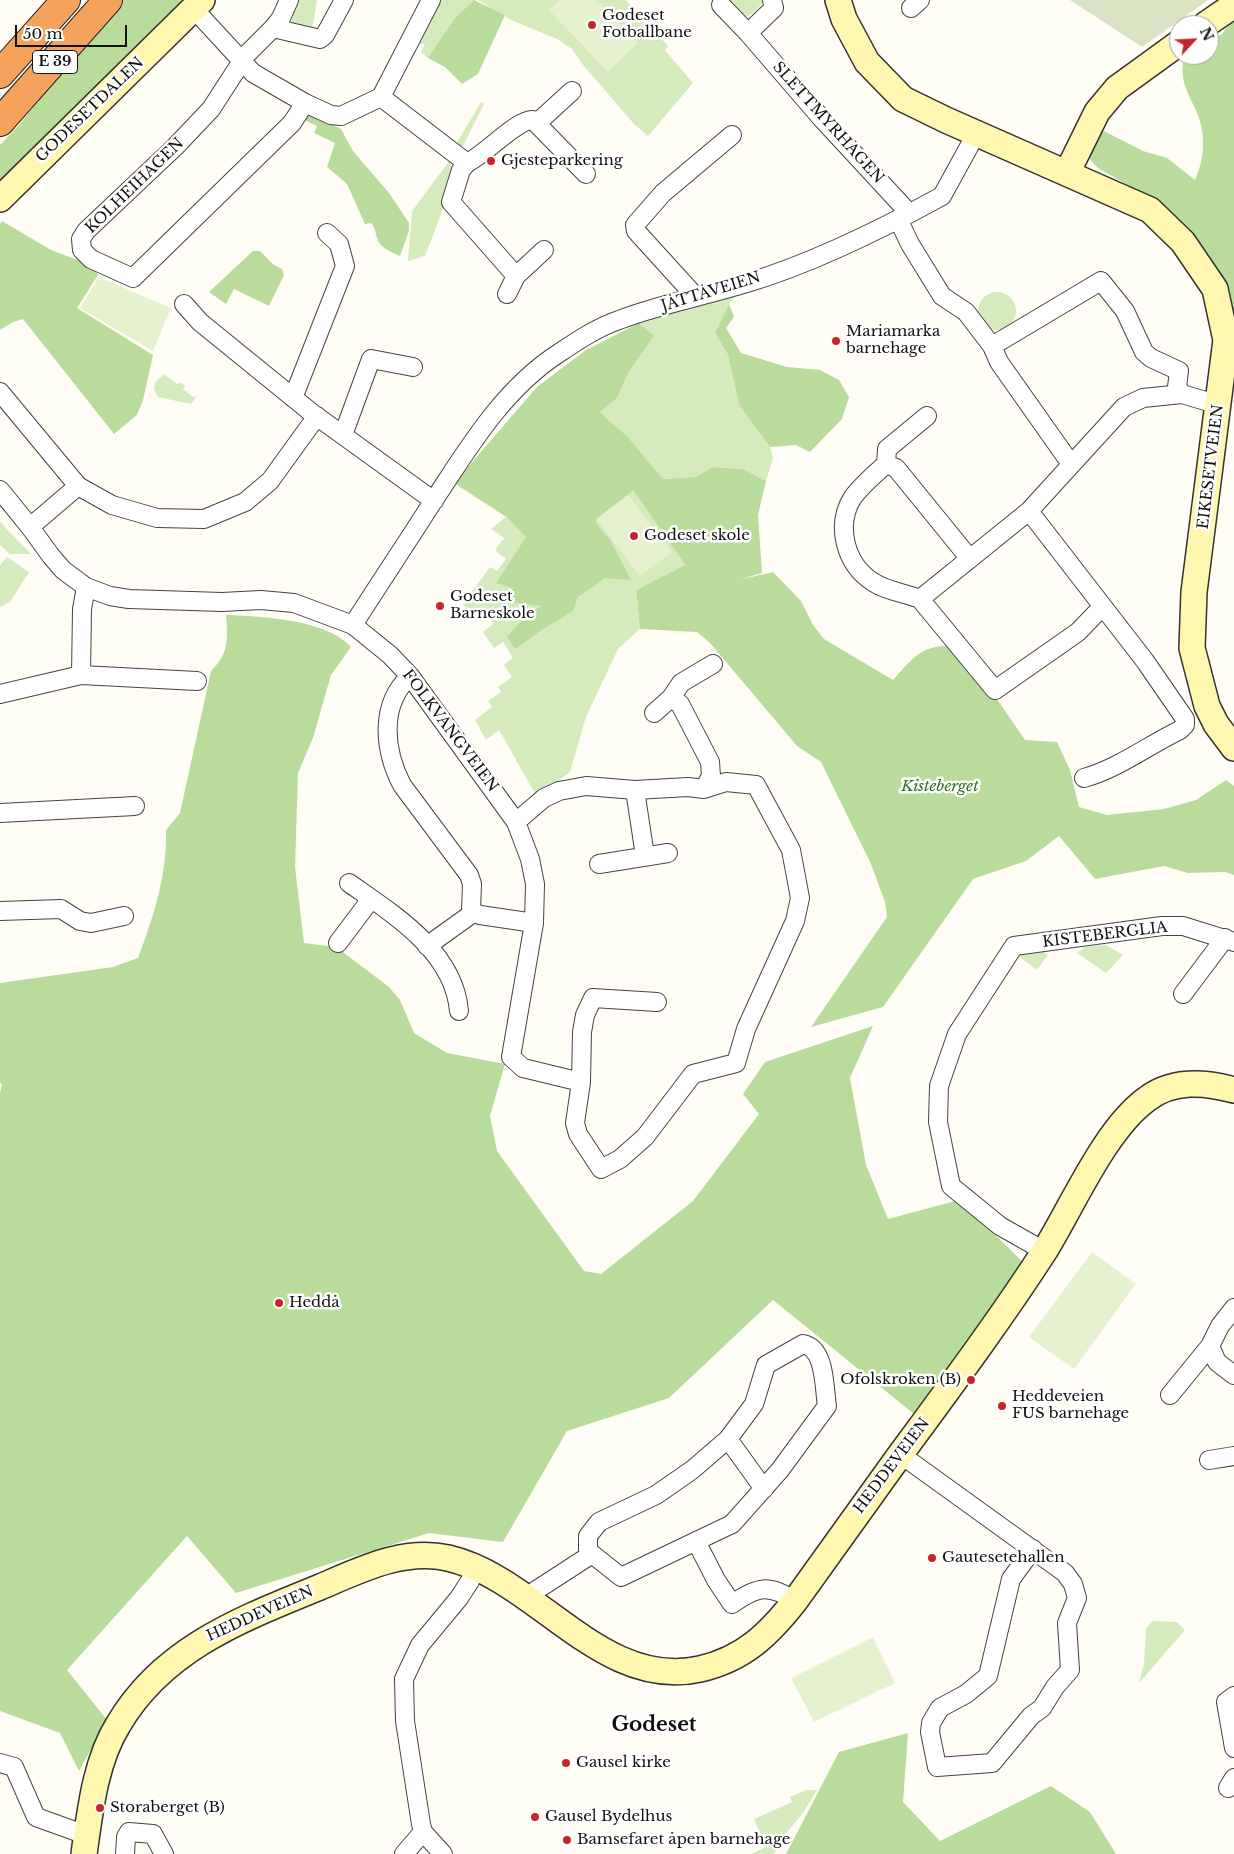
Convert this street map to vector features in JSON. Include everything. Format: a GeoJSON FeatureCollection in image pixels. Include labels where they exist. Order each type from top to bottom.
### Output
{"type":"FeatureCollection","features":[{"type":"Feature","properties":{"kind":"highway","name":"E 39"},"geometry":{"type":"LineString","coordinates":[[0,74],[66,0]]}},
{"type":"Feature","properties":{"kind":"highway","name":"E 39"},"geometry":{"type":"LineString","coordinates":[[0,122],[108,0]]}},
{"type":"Feature","properties":{"kind":"street","name":"KOLHEIHAGEN"},"geometry":{"type":"LineString","coordinates":[[289,0],[281,18],[240,62],[211,109],[175,147],[86,232],[80,244],[85,254],[133,278],[292,123],[305,103]]}},
{"type":"Feature","properties":{"kind":"street"},"geometry":{"type":"LineString","coordinates":[[273,28],[320,39],[325,35],[344,0]]}},
{"type":"Feature","properties":{"kind":"street"},"geometry":{"type":"LineString","coordinates":[[198,4],[240,62],[253,73],[331,116],[341,116],[381,97],[431,0]]}},
{"type":"Feature","properties":{"kind":"street"},"geometry":{"type":"LineString","coordinates":[[748,33],[774,8],[772,0]]}},
{"type":"Feature","properties":{"kind":"street"},"geometry":{"type":"LineString","coordinates":[[838,0],[854,42],[867,62],[883,80],[904,99],[976,134]]}},
{"type":"Feature","properties":{"kind":"street","name":"GODESETDALEN"},"geometry":{"type":"LineString","coordinates":[[0,200],[198,4]]}},
{"type":"Feature","properties":{"kind":"street","name":"SLETTMYRHAGEN"},"geometry":{"type":"LineString","coordinates":[[721,5],[748,33],[904,216],[910,244],[942,296],[966,312],[992,346],[999,362],[1066,457],[1073,463]]}},
{"type":"Feature","properties":{"kind":"street"},"geometry":{"type":"LineString","coordinates":[[1219,15],[1234,5]]}},
{"type":"Feature","properties":{"kind":"street"},"geometry":{"type":"LineString","coordinates":[[1067,174],[1076,150],[1102,106],[1117,88],[1169,50]]}},
{"type":"Feature","properties":{"kind":"street"},"geometry":{"type":"LineString","coordinates":[[537,123],[572,91]]}},
{"type":"Feature","properties":{"kind":"street"},"geometry":{"type":"LineString","coordinates":[[381,97],[467,163]]}},
{"type":"Feature","properties":{"kind":"street"},"geometry":{"type":"LineString","coordinates":[[516,276],[450,202],[461,170],[467,163],[492,148],[520,122],[526,120],[537,123],[586,175]]}},
{"type":"Feature","properties":{"kind":"street","name":"EIKESETVEIEN"},"geometry":{"type":"LineString","coordinates":[[976,134],[1150,210],[1183,242],[1215,289],[1226,340],[1194,592],[1192,648],[1207,706],[1216,724],[1234,748]]}},
{"type":"Feature","properties":{"kind":"street","name":"JÅTTÅVEIEN"},"geometry":{"type":"LineString","coordinates":[[353,625],[454,467],[496,409],[512,391],[558,353],[617,320],[749,282],[816,256],[904,216],[942,196],[976,134]]}},
{"type":"Feature","properties":{"kind":"street"},"geometry":{"type":"LineString","coordinates":[[696,297],[635,228],[636,221],[659,190],[732,135]]}},
{"type":"Feature","properties":{"kind":"street"},"geometry":{"type":"LineString","coordinates":[[293,398],[345,266],[339,244],[328,233]]}},
{"type":"Feature","properties":{"kind":"street"},"geometry":{"type":"LineString","coordinates":[[507,294],[516,276],[544,250]]}},
{"type":"Feature","properties":{"kind":"street"},"geometry":{"type":"LineString","coordinates":[[992,346],[1101,281],[1125,311],[1144,352],[1151,358],[1179,371],[1177,387],[1182,394]]}},
{"type":"Feature","properties":{"kind":"street"},"geometry":{"type":"LineString","coordinates":[[184,304],[200,322],[293,398],[434,501]]}},
{"type":"Feature","properties":{"kind":"street"},"geometry":{"type":"LineString","coordinates":[[343,436],[371,359],[413,367]]}},
{"type":"Feature","properties":{"kind":"street"},"geometry":{"type":"LineString","coordinates":[[0,392],[78,486],[112,505],[157,518],[197,519],[217,515],[245,502],[270,481],[317,416]]}},
{"type":"Feature","properties":{"kind":"street"},"geometry":{"type":"LineString","coordinates":[[920,599],[1029,511],[1124,407],[1143,398],[1182,394],[1219,405]]}},
{"type":"Feature","properties":{"kind":"street"},"geometry":{"type":"LineString","coordinates":[[927,416],[887,449],[886,464],[854,496],[850,504],[844,528],[845,549],[856,566],[873,582],[920,599],[994,690],[1078,632],[1102,607]]}},
{"type":"Feature","properties":{"kind":"street"},"geometry":{"type":"LineString","coordinates":[[886,464],[896,468],[970,559]]}},
{"type":"Feature","properties":{"kind":"street"},"geometry":{"type":"LineString","coordinates":[[30,527],[78,486]]}},
{"type":"Feature","properties":{"kind":"street","name":"FOLKVANGVEIEN"},"geometry":{"type":"LineString","coordinates":[[0,490],[63,570],[86,587],[110,596],[129,599],[222,602],[261,600],[294,603],[353,625],[390,655],[410,676],[516,822],[530,859],[535,884],[534,923],[512,1057],[523,1068],[581,1082]]}},
{"type":"Feature","properties":{"kind":"street"},"geometry":{"type":"LineString","coordinates":[[1029,511],[1183,714],[1185,725],[1108,771],[1084,778]]}},
{"type":"Feature","properties":{"kind":"street"},"geometry":{"type":"LineString","coordinates":[[81,676],[82,609],[86,587]]}},
{"type":"Feature","properties":{"kind":"street"},"geometry":{"type":"LineString","coordinates":[[654,713],[671,698],[681,683],[713,664]]}},
{"type":"Feature","properties":{"kind":"street"},"geometry":{"type":"LineString","coordinates":[[0,694],[81,676],[197,681]]}},
{"type":"Feature","properties":{"kind":"street"},"geometry":{"type":"LineString","coordinates":[[410,676],[395,697],[388,713],[388,742],[395,770],[402,784],[469,875],[472,884],[471,911],[473,913]]}},
{"type":"Feature","properties":{"kind":"street"},"geometry":{"type":"LineString","coordinates":[[671,698],[680,704],[710,762],[711,776],[704,789]]}},
{"type":"Feature","properties":{"kind":"street"},"geometry":{"type":"LineString","coordinates":[[516,822],[544,798],[559,791],[586,786],[635,790],[688,787],[704,789],[726,782],[756,785],[791,850],[800,898],[795,921],[746,1029],[736,1064],[693,1074],[645,1136],[620,1159],[602,1169],[578,1134],[575,1123],[581,1082],[582,1032],[585,1015],[593,998],[657,1002]]}},
{"type":"Feature","properties":{"kind":"street"},"geometry":{"type":"LineString","coordinates":[[635,790],[645,856]]}},
{"type":"Feature","properties":{"kind":"street"},"geometry":{"type":"LineString","coordinates":[[0,813],[135,806]]}},
{"type":"Feature","properties":{"kind":"street"},"geometry":{"type":"LineString","coordinates":[[600,864],[668,853]]}},
{"type":"Feature","properties":{"kind":"street"},"geometry":{"type":"LineString","coordinates":[[348,883],[417,934],[440,962],[456,994],[458,1011]]}},
{"type":"Feature","properties":{"kind":"street"},"geometry":{"type":"LineString","coordinates":[[338,943],[371,899]]}},
{"type":"Feature","properties":{"kind":"street"},"geometry":{"type":"LineString","coordinates":[[0,911],[61,909],[80,921],[91,923],[124,916]]}},
{"type":"Feature","properties":{"kind":"street"},"geometry":{"type":"LineString","coordinates":[[427,946],[473,913],[534,923]]}},
{"type":"Feature","properties":{"kind":"street","name":"KISTEBERGLIA"},"geometry":{"type":"LineString","coordinates":[[1044,1251],[1000,1226],[951,1186],[938,1122],[939,1086],[957,1034],[1014,946],[1162,926],[1183,926],[1229,940],[1183,994]]}},
{"type":"Feature","properties":{"kind":"street","name":"HEDDEVEIEN"},"geometry":{"type":"LineString","coordinates":[[85,1844],[97,1780],[117,1726],[141,1693],[165,1669],[199,1641],[280,1603],[397,1557],[438,1556],[475,1567],[528,1599],[602,1650],[620,1660],[639,1666],[677,1672],[711,1666],[740,1654],[766,1636],[795,1600],[990,1333],[1044,1251],[1114,1132],[1147,1098],[1184,1084],[1216,1085],[1234,1090]]}},
{"type":"Feature","properties":{"kind":"street"},"geometry":{"type":"LineString","coordinates":[[1170,1395],[1210,1346],[1220,1326],[1234,1308]]}},
{"type":"Feature","properties":{"kind":"street"},"geometry":{"type":"LineString","coordinates":[[803,1344],[812,1348],[821,1365],[827,1406],[764,1489],[732,1524],[621,1577],[588,1550],[588,1536],[599,1522],[656,1495],[692,1470],[728,1439],[754,1404],[766,1365],[803,1344]]}},
{"type":"Feature","properties":{"kind":"street"},"geometry":{"type":"LineString","coordinates":[[1210,1346],[1217,1362],[1234,1375]]}},
{"type":"Feature","properties":{"kind":"street"},"geometry":{"type":"LineString","coordinates":[[728,1439],[764,1489]]}},
{"type":"Feature","properties":{"kind":"street"},"geometry":{"type":"LineString","coordinates":[[900,1454],[1033,1549],[1065,1573],[1078,1598],[1067,1623],[1070,1670],[1055,1687],[1042,1708],[1031,1716],[992,1763],[937,1767],[930,1732],[931,1724],[940,1708],[966,1694],[988,1676],[1011,1579],[1033,1549]]}},
{"type":"Feature","properties":{"kind":"street"},"geometry":{"type":"LineString","coordinates":[[1209,1460],[1234,1456]]}},
{"type":"Feature","properties":{"kind":"street"},"geometry":{"type":"LineString","coordinates":[[696,1541],[716,1580],[732,1604],[741,1597],[766,1589],[781,1592],[795,1600]]}},
{"type":"Feature","properties":{"kind":"street"},"geometry":{"type":"LineString","coordinates":[[528,1599],[535,1591],[592,1554]]}},
{"type":"Feature","properties":{"kind":"street"},"geometry":{"type":"LineString","coordinates":[[443,1854],[423,1832],[405,1721],[404,1679],[420,1645],[459,1598],[470,1581],[475,1567]]}},
{"type":"Feature","properties":{"kind":"street"},"geometry":{"type":"LineString","coordinates":[[1234,1696],[1226,1702],[1234,1748]]}},
{"type":"Feature","properties":{"kind":"street"},"geometry":{"type":"LineString","coordinates":[[0,1763],[14,1768],[36,1817],[85,1844]]}},
{"type":"Feature","properties":{"kind":"street"},"geometry":{"type":"LineString","coordinates":[[125,1854],[128,1832],[153,1834],[164,1854]]}},
{"type":"Feature","properties":{"kind":"street"},"geometry":{"type":"LineString","coordinates":[[404,1854],[423,1832]]}},
{"type":"Feature","properties":{"kind":"green space"},"geometry":{"type":"Polygon","coordinates":[[[122,0],[192,0],[0,192],[0,145],[18,126],[122,0]]]}},
{"type":"Feature","properties":{"kind":"green space"},"geometry":{"type":"Polygon","coordinates":[[[295,0],[317,0],[312,30],[291,26],[295,0]]]}},
{"type":"Feature","properties":{"kind":"green space"},"geometry":{"type":"Polygon","coordinates":[[[437,0],[474,0],[454,19],[428,58],[421,52],[425,44],[411,44],[437,0]]]}},
{"type":"Feature","properties":{"kind":"green space"},"geometry":{"type":"Polygon","coordinates":[[[474,0],[505,15],[478,74],[462,84],[445,67],[428,58],[454,19],[474,0]]]}},
{"type":"Feature","properties":{"kind":"green space"},"geometry":{"type":"Polygon","coordinates":[[[478,0],[626,0],[668,46],[665,50],[693,83],[648,136],[634,124],[583,65],[572,49],[557,39],[513,21],[478,0]]]}},
{"type":"Feature","properties":{"kind":"green space","name":"Godeset Fotballbane"},"geometry":{"type":"Polygon","coordinates":[[[560,0],[597,0],[638,43],[608,72],[549,10],[560,0]]]}},
{"type":"Feature","properties":{"kind":"green space"},"geometry":{"type":"Polygon","coordinates":[[[728,0],[763,0],[763,2],[755,12],[744,18],[728,0]]]}},
{"type":"Feature","properties":{"kind":"green space"},"geometry":{"type":"Polygon","coordinates":[[[1070,0],[1208,0],[1187,15],[1169,15],[1169,28],[1142,47],[1070,0]]]}},
{"type":"Feature","properties":{"kind":"green space"},"geometry":{"type":"Polygon","coordinates":[[[1234,18],[1234,312],[1214,269],[1169,209],[1098,168],[1085,154],[1102,130],[1143,151],[1167,158],[1195,180],[1202,156],[1203,137],[1200,120],[1185,85],[1183,66],[1219,65],[1219,36],[1234,18]]]}},
{"type":"Feature","properties":{"kind":"green space"},"geometry":{"type":"Polygon","coordinates":[[[481,102],[484,104],[462,148],[456,144],[481,102]]]}},
{"type":"Feature","properties":{"kind":"green space"},"geometry":{"type":"Polygon","coordinates":[[[308,112],[341,129],[353,151],[389,193],[409,223],[409,231],[400,256],[386,249],[378,241],[375,229],[371,223],[365,224],[347,184],[327,167],[335,143],[314,133],[317,126],[300,118],[308,112]]]}},
{"type":"Feature","properties":{"kind":"green space"},"geometry":{"type":"Polygon","coordinates":[[[450,160],[450,180],[447,193],[425,256],[408,261],[412,211],[450,160]]]}},
{"type":"Feature","properties":{"kind":"green space"},"geometry":{"type":"Polygon","coordinates":[[[2,221],[51,250],[91,265],[98,275],[77,308],[153,355],[143,400],[137,415],[114,434],[23,319],[13,322],[0,330],[0,224],[2,221]]]}},
{"type":"Feature","properties":{"kind":"green space"},"geometry":{"type":"Polygon","coordinates":[[[253,251],[260,251],[274,265],[282,269],[284,275],[269,306],[234,289],[226,304],[209,292],[253,251]]]}},
{"type":"Feature","properties":{"kind":"green space"},"geometry":{"type":"Polygon","coordinates":[[[99,277],[171,308],[153,351],[80,308],[99,277]]]}},
{"type":"Feature","properties":{"kind":"green space"},"geometry":{"type":"Polygon","coordinates":[[[997,292],[1004,293],[1010,298],[1015,304],[1015,318],[1010,324],[1004,329],[997,330],[990,329],[984,324],[979,318],[978,311],[979,304],[984,298],[990,293],[997,292]]]}},
{"type":"Feature","properties":{"kind":"green space"},"geometry":{"type":"Polygon","coordinates":[[[738,293],[729,304],[715,333],[728,355],[739,405],[770,447],[773,458],[766,481],[743,469],[712,467],[696,477],[663,479],[628,437],[599,411],[617,398],[628,373],[653,336],[639,323],[688,306],[738,293]]]}},
{"type":"Feature","properties":{"kind":"green space"},"geometry":{"type":"Polygon","coordinates":[[[729,304],[734,317],[726,328],[741,353],[787,367],[820,370],[839,380],[849,397],[842,419],[810,452],[796,445],[770,447],[739,405],[728,355],[715,333],[729,304]]]}},
{"type":"Feature","properties":{"kind":"green space","name":"Kisteberget"},"geometry":{"type":"Polygon","coordinates":[[[639,323],[654,336],[628,373],[617,398],[600,412],[628,437],[663,479],[696,477],[712,467],[743,469],[766,481],[758,515],[762,573],[738,580],[773,572],[801,601],[813,625],[824,639],[893,680],[921,652],[947,645],[960,645],[1025,740],[1057,742],[1070,770],[1079,807],[1107,815],[1164,809],[1196,800],[1226,780],[1234,786],[1234,875],[1225,872],[1188,873],[1164,866],[1095,879],[1059,836],[1026,861],[973,879],[883,1007],[811,1027],[887,917],[885,902],[871,864],[821,762],[797,746],[710,643],[697,632],[640,629],[636,590],[685,565],[633,490],[595,522],[610,540],[631,580],[605,578],[578,597],[573,611],[515,649],[507,637],[527,614],[542,606],[509,602],[513,588],[496,583],[526,537],[507,517],[454,483],[537,387],[586,350],[639,323]]]}},
{"type":"Feature","properties":{"kind":"green space"},"geometry":{"type":"Polygon","coordinates":[[[164,374],[177,384],[180,382],[185,386],[183,389],[193,397],[197,396],[191,404],[158,397],[154,389],[155,383],[164,374]]]}},
{"type":"Feature","properties":{"kind":"green space"},"geometry":{"type":"Polygon","coordinates":[[[454,483],[633,490],[685,565],[636,590],[640,629],[618,649],[586,717],[570,772],[537,797],[499,730],[486,740],[475,720],[492,707],[488,701],[501,692],[498,687],[512,677],[504,665],[513,658],[503,642],[494,648],[483,632],[493,624],[482,608],[471,615],[463,604],[490,567],[497,571],[506,559],[495,550],[504,538],[491,529],[506,517],[454,483]]]}},
{"type":"Feature","properties":{"kind":"green space","name":"Godeset skole"},"geometry":{"type":"Polygon","coordinates":[[[628,495],[672,552],[640,576],[596,519],[628,495]]]}},
{"type":"Feature","properties":{"kind":"green space"},"geometry":{"type":"Polygon","coordinates":[[[0,522],[31,554],[10,554],[0,545],[0,522]]]}},
{"type":"Feature","properties":{"kind":"green space"},"geometry":{"type":"Polygon","coordinates":[[[7,557],[29,572],[10,602],[0,607],[0,565],[7,557]]]}},
{"type":"Feature","properties":{"kind":"green space"},"geometry":{"type":"Polygon","coordinates":[[[226,615],[275,618],[311,625],[340,638],[351,647],[331,675],[313,738],[298,773],[295,867],[304,943],[336,947],[389,987],[400,1000],[414,1033],[447,1053],[505,1064],[490,1116],[497,1151],[584,1271],[601,1274],[693,1201],[759,1114],[743,1094],[765,1062],[873,1026],[850,1078],[866,1165],[888,1219],[959,1200],[1025,1264],[914,1414],[773,1300],[669,1398],[567,1431],[503,1542],[429,1533],[236,1593],[187,1536],[67,1670],[107,1720],[79,1771],[60,1733],[0,1711],[0,1093],[2,1084],[0,1083],[0,983],[113,967],[138,958],[149,927],[162,879],[166,830],[180,813],[211,671],[221,658],[226,646],[226,615]]]}},
{"type":"Feature","properties":{"kind":"green space"},"geometry":{"type":"Polygon","coordinates":[[[1106,945],[1123,955],[1106,973],[1077,953],[1085,947],[1106,945]]]}},
{"type":"Feature","properties":{"kind":"green space"},"geometry":{"type":"Polygon","coordinates":[[[1026,950],[1044,952],[1048,955],[1037,970],[1017,955],[1026,950]]]}},
{"type":"Feature","properties":{"kind":"green space"},"geometry":{"type":"Polygon","coordinates":[[[1092,1252],[1136,1284],[1074,1369],[1029,1337],[1092,1252]]]}},
{"type":"Feature","properties":{"kind":"green space"},"geometry":{"type":"Polygon","coordinates":[[[1152,1621],[1177,1622],[1185,1630],[1139,1683],[1144,1664],[1146,1629],[1152,1621]]]}},
{"type":"Feature","properties":{"kind":"green space"},"geometry":{"type":"Polygon","coordinates":[[[873,1637],[895,1683],[814,1722],[791,1678],[873,1637]]]}},
{"type":"Feature","properties":{"kind":"green space"},"geometry":{"type":"Polygon","coordinates":[[[908,1733],[903,1802],[940,1841],[1051,1786],[1090,1812],[1116,1854],[786,1854],[839,1752],[908,1733]]]}},
{"type":"Feature","properties":{"kind":"green space"},"geometry":{"type":"Polygon","coordinates":[[[806,1790],[817,1790],[803,1813],[777,1844],[775,1854],[751,1854],[766,1847],[754,1819],[792,1802],[790,1797],[806,1790]]]}},
{"type":"Feature","properties":{"kind":"place","name":"Godeset Fotballbane"},"geometry":{"type":"Point","coordinates":[592,25]}},
{"type":"Feature","properties":{"kind":"place","name":"Gjesteparkering"},"geometry":{"type":"Point","coordinates":[491,161]}},
{"type":"Feature","properties":{"kind":"place","name":"Mariamarka barnehage"},"geometry":{"type":"Point","coordinates":[836,341]}},
{"type":"Feature","properties":{"kind":"place","name":"Godeset skole"},"geometry":{"type":"Point","coordinates":[634,536]}},
{"type":"Feature","properties":{"kind":"place","name":"Godeset Barneskole"},"geometry":{"type":"Point","coordinates":[440,606]}},
{"type":"Feature","properties":{"kind":"place","name":"Heddå"},"geometry":{"type":"Point","coordinates":[279,1303]}},
{"type":"Feature","properties":{"kind":"place","name":"Ofolskroken (B)"},"geometry":{"type":"Point","coordinates":[971,1380]}},
{"type":"Feature","properties":{"kind":"place","name":"Heddeveien FUS barnehage"},"geometry":{"type":"Point","coordinates":[1002,1406]}},
{"type":"Feature","properties":{"kind":"place","name":"Gautesetehallen"},"geometry":{"type":"Point","coordinates":[932,1558]}},
{"type":"Feature","properties":{"kind":"place","name":"Gausel kirke"},"geometry":{"type":"Point","coordinates":[566,1763]}},
{"type":"Feature","properties":{"kind":"place","name":"Storaberget (B)"},"geometry":{"type":"Point","coordinates":[100,1808]}},
{"type":"Feature","properties":{"kind":"place","name":"Gausel Bydelhus"},"geometry":{"type":"Point","coordinates":[535,1817]}},
{"type":"Feature","properties":{"kind":"place","name":"Bamsefaret åpen barnehage"},"geometry":{"type":"Point","coordinates":[567,1840]}},
{"type":"Feature","properties":{"kind":"district","name":"Godeset"},"geometry":{"type":"Point","coordinates":[654,1725]}}]}
